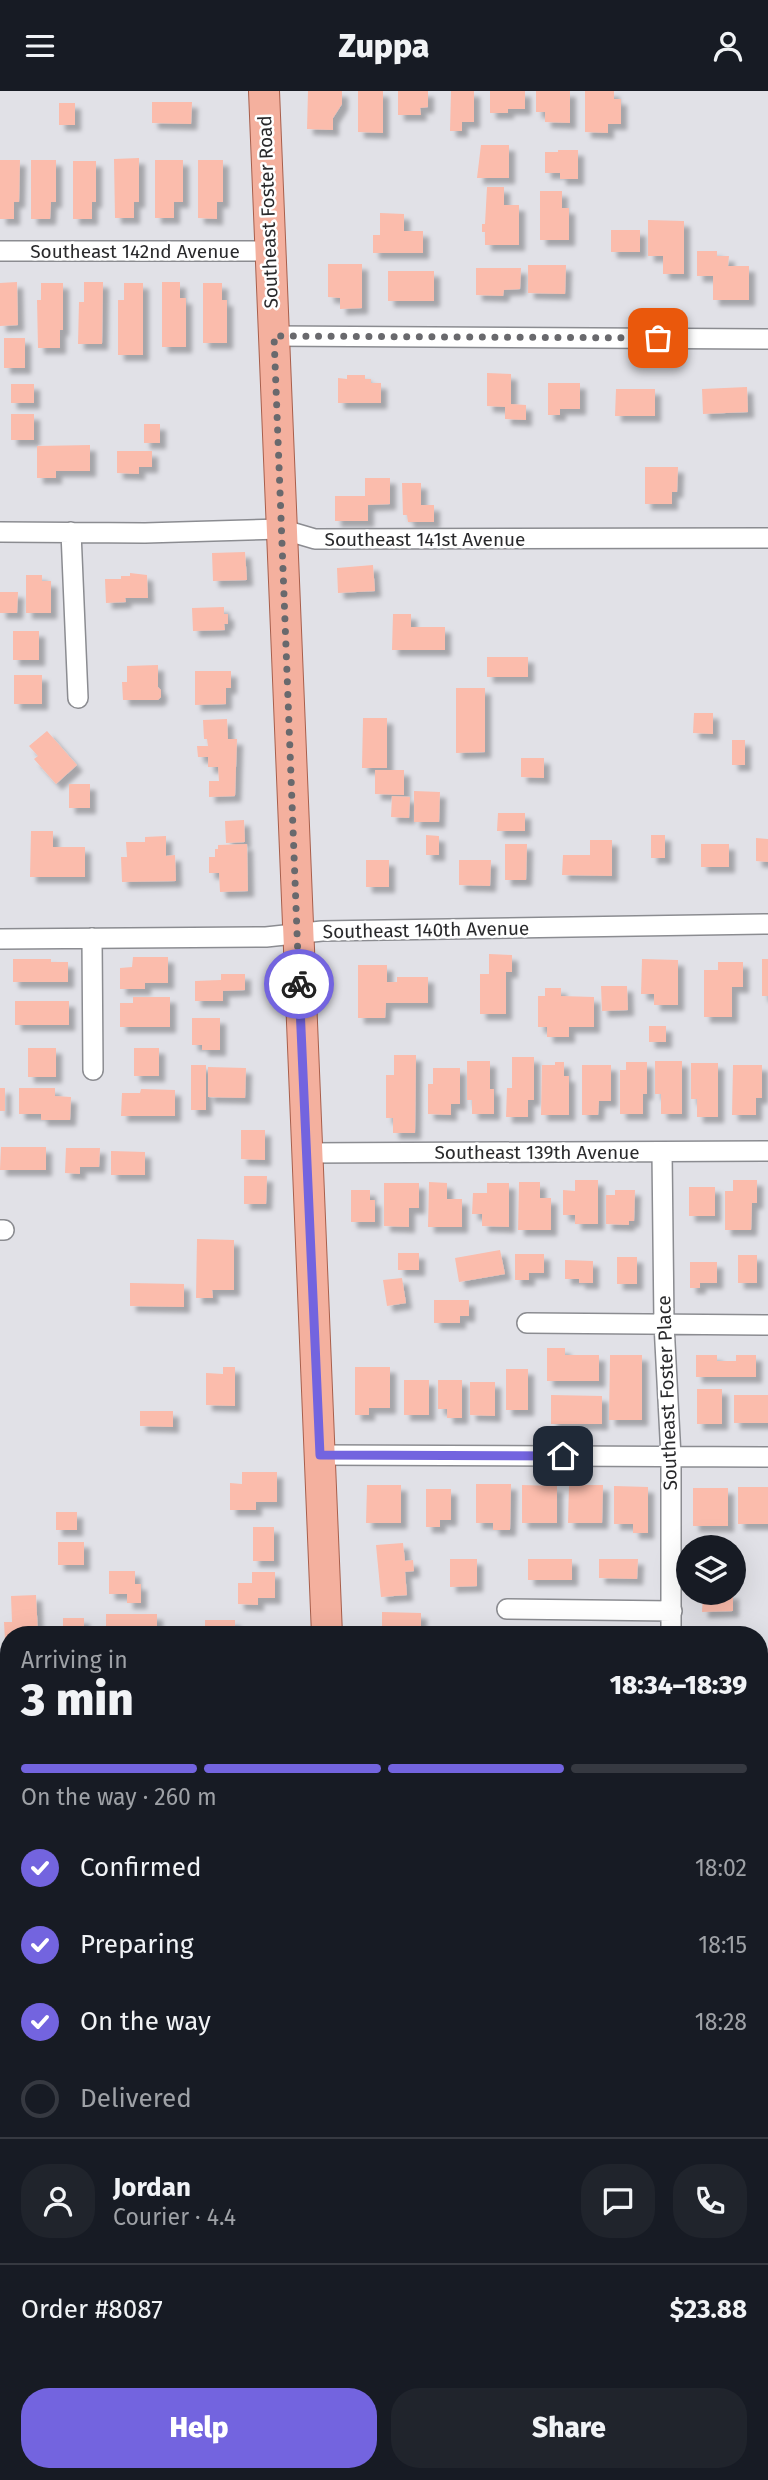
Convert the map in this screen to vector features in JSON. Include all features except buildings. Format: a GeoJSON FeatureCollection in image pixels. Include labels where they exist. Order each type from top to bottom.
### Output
{"type":"FeatureCollection","features":[{"type":"Feature","properties":{"kind":"main road","name":"Southeast Foster Road"},"geometry":{"type":"LineString","coordinates":[[264,91],[327,1626]]}},
{"type":"Feature","properties":{"kind":"street","name":"Southeast 142nd Avenue"},"geometry":{"type":"LineString","coordinates":[[0,251],[270,251]]}},
{"type":"Feature","properties":{"kind":"street"},"geometry":{"type":"LineString","coordinates":[[274,336],[768,339]]}},
{"type":"Feature","properties":{"kind":"street","name":"Southeast 141st Avenue"},"geometry":{"type":"LineString","coordinates":[[0,532],[145,533],[281,529],[315,539],[768,538]]}},
{"type":"Feature","properties":{"kind":"street"},"geometry":{"type":"LineString","coordinates":[[71,533],[78,698]]}},
{"type":"Feature","properties":{"kind":"street","name":"Southeast 140th Avenue"},"geometry":{"type":"LineString","coordinates":[[0,939],[266,937],[336,931],[768,924]]}},
{"type":"Feature","properties":{"kind":"street"},"geometry":{"type":"LineString","coordinates":[[92,938],[93,1070]]}},
{"type":"Feature","properties":{"kind":"street","name":"Southeast 139th Avenue"},"geometry":{"type":"LineString","coordinates":[[307,1153],[768,1151]]}},
{"type":"Feature","properties":{"kind":"street","name":"Southeast Foster Place"},"geometry":{"type":"LineString","coordinates":[[662,1152],[664,1324],[671,1457],[671,1626]]}},
{"type":"Feature","properties":{"kind":"street"},"geometry":{"type":"LineString","coordinates":[[527,1323],[768,1325]]}},
{"type":"Feature","properties":{"kind":"street"},"geometry":{"type":"LineString","coordinates":[[320,1455],[768,1457]]}},
{"type":"Feature","properties":{"kind":"street"},"geometry":{"type":"LineString","coordinates":[[507,1609],[671,1611]]}},
{"type":"Feature","properties":{"kind":"way so far"},"geometry":{"type":"LineString","coordinates":[[299,984],[274,336],[658,338]]}},
{"type":"Feature","properties":{"kind":"route"},"geometry":{"type":"LineString","coordinates":[[299,984],[320,1455],[563,1456]]}}]}
